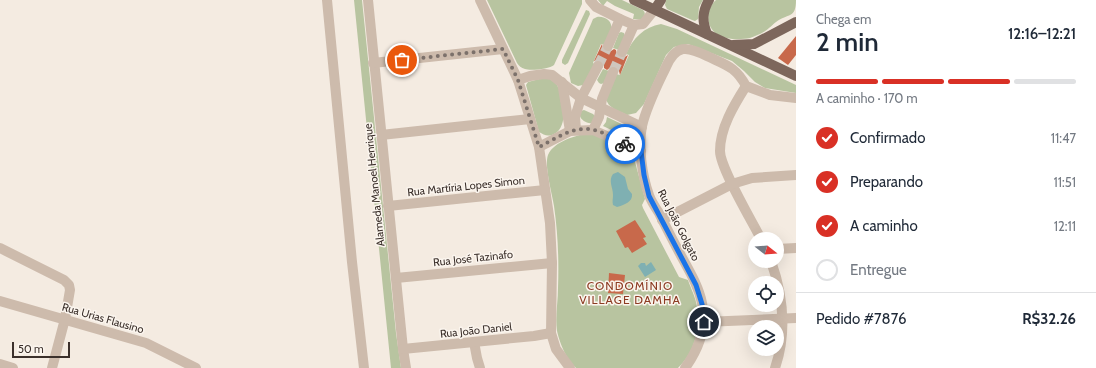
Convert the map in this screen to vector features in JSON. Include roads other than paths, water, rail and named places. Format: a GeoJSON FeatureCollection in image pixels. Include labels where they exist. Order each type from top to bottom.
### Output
{"type":"FeatureCollection","features":[{"type":"Feature","properties":{"kind":"main road"},"geometry":{"type":"LineString","coordinates":[[634,0],[796,76]]}},
{"type":"Feature","properties":{"kind":"main road"},"geometry":{"type":"LineString","coordinates":[[655,9],[660,0]]}},
{"type":"Feature","properties":{"kind":"main road"},"geometry":{"type":"LineString","coordinates":[[707,34],[703,26],[703,17],[709,0]]}},
{"type":"Feature","properties":{"kind":"main road"},"geometry":{"type":"LineString","coordinates":[[731,45],[754,44],[796,22]]}},
{"type":"Feature","properties":{"kind":"street"},"geometry":{"type":"LineString","coordinates":[[327,0],[352,262],[364,368]]}},
{"type":"Feature","properties":{"kind":"street","name":"Alameda Manoel Henrique"},"geometry":{"type":"LineString","coordinates":[[368,0],[373,63],[406,368]]}},
{"type":"Feature","properties":{"kind":"street"},"geometry":{"type":"LineString","coordinates":[[480,0],[518,80],[539,147],[550,223],[552,263],[551,333],[556,349],[570,368]]}},
{"type":"Feature","properties":{"kind":"street"},"geometry":{"type":"LineString","coordinates":[[590,0],[596,7],[634,25],[643,24],[655,9]]}},
{"type":"Feature","properties":{"kind":"street"},"geometry":{"type":"LineString","coordinates":[[608,46],[620,19]]}},
{"type":"Feature","properties":{"kind":"street"},"geometry":{"type":"LineString","coordinates":[[622,52],[634,25]]}},
{"type":"Feature","properties":{"kind":"street","name":"Rua João Golgato"},"geometry":{"type":"LineString","coordinates":[[685,368],[693,356],[702,336],[704,322],[702,304],[696,285],[649,196],[644,175],[641,151],[642,126],[652,98],[668,62],[674,54],[681,49],[688,48],[697,51],[734,69],[741,76],[746,86]]}},
{"type":"Feature","properties":{"kind":"street"},"geometry":{"type":"LineString","coordinates":[[373,63],[503,49]]}},
{"type":"Feature","properties":{"kind":"street"},"geometry":{"type":"LineString","coordinates":[[573,130],[575,117],[581,98],[598,66]]}},
{"type":"Feature","properties":{"kind":"street"},"geometry":{"type":"LineString","coordinates":[[593,130],[598,121],[602,99],[613,72]]}},
{"type":"Feature","properties":{"kind":"street"},"geometry":{"type":"LineString","coordinates":[[518,80],[530,76],[544,74],[552,75],[581,98],[642,126]]}},
{"type":"Feature","properties":{"kind":"street"},"geometry":{"type":"LineString","coordinates":[[562,82],[573,130]]}},
{"type":"Feature","properties":{"kind":"street"},"geometry":{"type":"LineString","coordinates":[[757,232],[723,166],[720,152],[723,133],[731,113],[746,86],[770,95],[796,98]]}},
{"type":"Feature","properties":{"kind":"street"},"geometry":{"type":"LineString","coordinates":[[381,135],[530,119]]}},
{"type":"Feature","properties":{"kind":"street"},"geometry":{"type":"LineString","coordinates":[[539,147],[573,130],[593,130],[641,151]]}},
{"type":"Feature","properties":{"kind":"street"},"geometry":{"type":"LineString","coordinates":[[662,220],[732,184],[752,178],[796,175]]}},
{"type":"Feature","properties":{"kind":"street","name":"Rua Martíria Lopes Simon"},"geometry":{"type":"LineString","coordinates":[[388,206],[545,190]]}},
{"type":"Feature","properties":{"kind":"street"},"geometry":{"type":"LineString","coordinates":[[0,248],[64,280],[69,285],[70,290],[65,319],[52,368]]}},
{"type":"Feature","properties":{"kind":"street"},"geometry":{"type":"LineString","coordinates":[[784,249],[796,248]]}},
{"type":"Feature","properties":{"kind":"street","name":"Rua José Tazinafo"},"geometry":{"type":"LineString","coordinates":[[396,278],[552,263]]}},
{"type":"Feature","properties":{"kind":"street"},"geometry":{"type":"LineString","coordinates":[[774,268],[780,290],[783,319],[781,344],[775,368]]}},
{"type":"Feature","properties":{"kind":"street","name":"Rua Urias Flausino"},"geometry":{"type":"LineString","coordinates":[[0,301],[146,343],[196,368]]}},
{"type":"Feature","properties":{"kind":"street"},"geometry":{"type":"LineString","coordinates":[[704,322],[796,318]]}},
{"type":"Feature","properties":{"kind":"street","name":"Rua João Daniel"},"geometry":{"type":"LineString","coordinates":[[403,349],[551,333]]}},
{"type":"Feature","properties":{"kind":"street"},"geometry":{"type":"LineString","coordinates":[[474,342],[480,368]]}},
{"type":"Feature","properties":{"kind":"street"},"geometry":{"type":"LineString","coordinates":[[0,364],[12,368]]}},
{"type":"Feature","properties":{"kind":"water"},"geometry":{"type":"Polygon","coordinates":[[[618,172],[625,177],[632,197],[628,203],[617,207],[613,205],[611,182],[613,174],[618,172]]]}},
{"type":"Feature","properties":{"kind":"water"},"geometry":{"type":"Polygon","coordinates":[[[651,262],[656,270],[645,277],[638,266],[641,263],[645,263],[646,266],[651,262]]]}},
{"type":"Feature","properties":{"kind":"tunnel"},"geometry":{"type":"LineString","coordinates":[[598,66],[608,46]]}},
{"type":"Feature","properties":{"kind":"tunnel"},"geometry":{"type":"LineString","coordinates":[[613,72],[622,52]]}},
{"type":"Feature","properties":{"kind":"district","name":"CONDOMÍNIO VILLAGE DAMHA"},"geometry":{"type":"Point","coordinates":[630,293]}}]}
